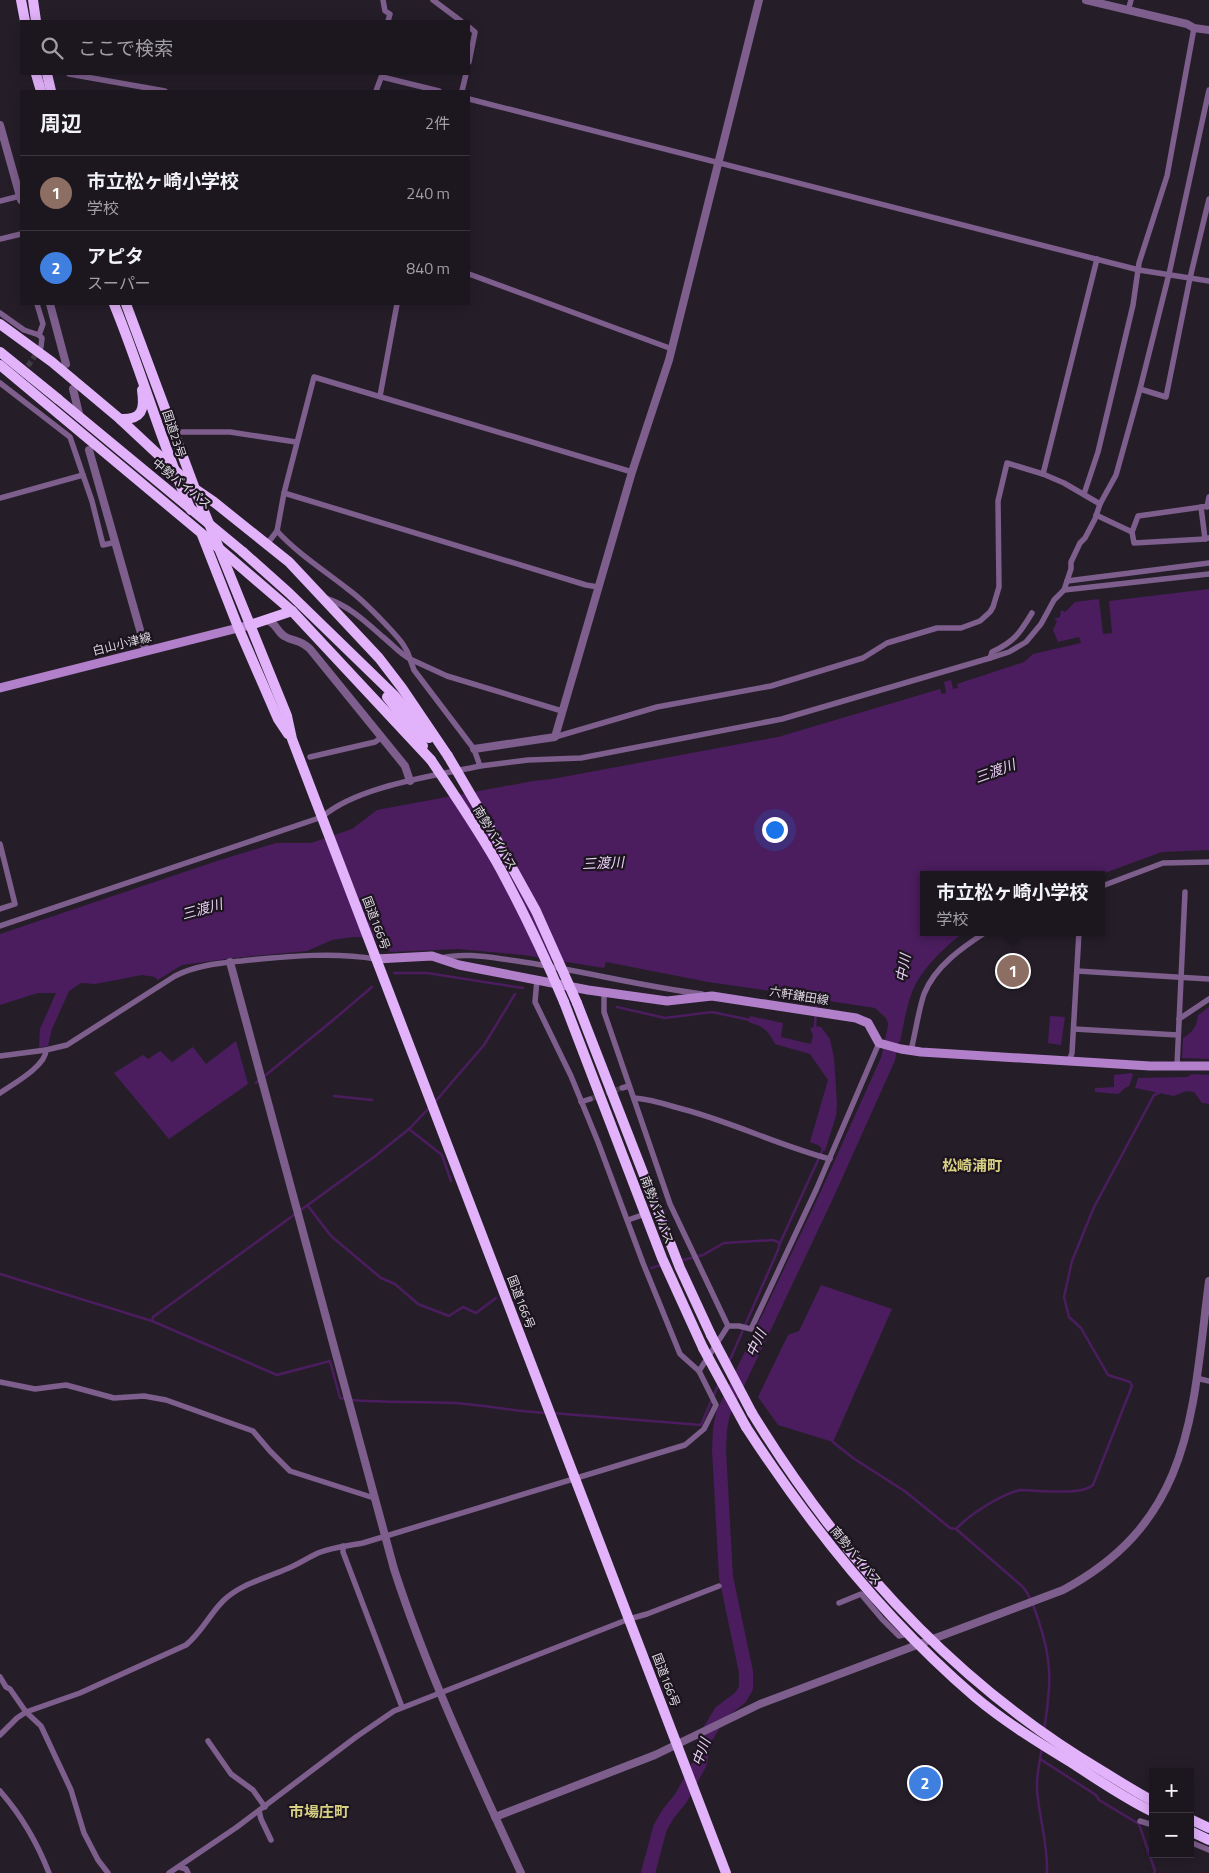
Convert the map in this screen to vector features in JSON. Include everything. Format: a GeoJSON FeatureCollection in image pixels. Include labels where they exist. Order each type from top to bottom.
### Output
{"type":"FeatureCollection","features":[{"type":"Feature","properties":{"kind":"highway"},"geometry":{"type":"LineString","coordinates":[[21,0],[25,20]]}},
{"type":"Feature","properties":{"kind":"highway"},"geometry":{"type":"LineString","coordinates":[[33,0],[36,20]]}},
{"type":"Feature","properties":{"kind":"highway"},"geometry":{"type":"LineString","coordinates":[[36,75],[41,90]]}},
{"type":"Feature","properties":{"kind":"highway"},"geometry":{"type":"LineString","coordinates":[[47,75],[51,90]]}},
{"type":"Feature","properties":{"kind":"highway","name":"国道23号"},"geometry":{"type":"LineString","coordinates":[[114,305],[134,352],[173,470],[238,627]]}},
{"type":"Feature","properties":{"kind":"highway","name":"国道23号"},"geometry":{"type":"LineString","coordinates":[[126,305],[195,489],[250,625]]}},
{"type":"Feature","properties":{"kind":"highway"},"geometry":{"type":"LineString","coordinates":[[0,324],[52,362],[120,419],[195,489],[289,562],[402,688],[445,757]]}},
{"type":"Feature","properties":{"kind":"highway","name":"中勢バイパス"},"geometry":{"type":"LineString","coordinates":[[0,352],[243,552],[394,695],[445,757],[460,779]]}},
{"type":"Feature","properties":{"kind":"highway"},"geometry":{"type":"LineString","coordinates":[[120,419],[130,420],[134,418],[140,413],[144,405],[134,352]]}},
{"type":"Feature","properties":{"kind":"highway","name":"南勢バイパス"},"geometry":{"type":"LineString","coordinates":[[0,365],[200,532],[289,612],[431,760],[478,831],[530,925],[564,1002],[662,1258],[703,1348],[746,1426],[813,1524],[863,1586],[917,1645],[977,1698],[1040,1738],[1072,1753],[1149,1799]]}},
{"type":"Feature","properties":{"kind":"highway"},"geometry":{"type":"LineString","coordinates":[[180,447],[195,478],[214,502]]}},
{"type":"Feature","properties":{"kind":"highway"},"geometry":{"type":"LineString","coordinates":[[250,625],[289,612]]}},
{"type":"Feature","properties":{"kind":"highway","name":"国道166号"},"geometry":{"type":"LineString","coordinates":[[250,625],[287,716],[292,739],[726,1873]]}},
{"type":"Feature","properties":{"kind":"highway","name":"国道166号"},"geometry":{"type":"LineString","coordinates":[[238,627],[278,719],[292,739]]}},
{"type":"Feature","properties":{"kind":"highway","name":"中勢バイパス"},"geometry":{"type":"LineString","coordinates":[[341,643],[413,730],[431,760]]}},
{"type":"Feature","properties":{"kind":"highway","name":"南勢バイパス"},"geometry":{"type":"LineString","coordinates":[[460,779],[488,824],[536,911],[577,1003],[680,1268],[711,1335],[752,1413],[779,1457],[818,1512],[868,1574],[931,1641],[1040,1738]]}},
{"type":"Feature","properties":{"kind":"highway","name":"南勢バイパス"},"geometry":{"type":"LineString","coordinates":[[1051,1744],[1129,1800],[1149,1810]]}},
{"type":"Feature","properties":{"kind":"highway"},"geometry":{"type":"LineString","coordinates":[[1194,1821],[1209,1828]]}},
{"type":"Feature","properties":{"kind":"highway"},"geometry":{"type":"LineString","coordinates":[[1194,1833],[1209,1840]]}},
{"type":"Feature","properties":{"kind":"main road","name":"白山小津線"},"geometry":{"type":"LineString","coordinates":[[0,688],[250,625]]}},
{"type":"Feature","properties":{"kind":"main road","name":"六軒鎌田線"},"geometry":{"type":"LineString","coordinates":[[376,958],[432,956],[459,965],[604,992],[668,1001],[712,996],[820,1012],[862,1020],[872,1028],[879,1043]]}},
{"type":"Feature","properties":{"kind":"main road"},"geometry":{"type":"LineString","coordinates":[[879,1043],[921,1052],[1069,1061],[1209,1066]]}},
{"type":"Feature","properties":{"kind":"street"},"geometry":{"type":"LineString","coordinates":[[383,0],[385,10],[390,14],[388,20]]}},
{"type":"Feature","properties":{"kind":"street"},"geometry":{"type":"LineString","coordinates":[[433,0],[460,20]]}},
{"type":"Feature","properties":{"kind":"street"},"geometry":{"type":"LineString","coordinates":[[555,737],[632,472],[672,349],[759,0]]}},
{"type":"Feature","properties":{"kind":"street"},"geometry":{"type":"LineString","coordinates":[[1086,0],[1187,24],[1194,28],[1209,30]]}},
{"type":"Feature","properties":{"kind":"street"},"geometry":{"type":"LineString","coordinates":[[1128,10],[1131,0]]}},
{"type":"Feature","properties":{"kind":"street"},"geometry":{"type":"LineString","coordinates":[[470,28],[475,32],[470,57]]}},
{"type":"Feature","properties":{"kind":"street"},"geometry":{"type":"LineString","coordinates":[[1084,494],[1093,473],[1133,305],[1139,263],[1167,176],[1194,28]]}},
{"type":"Feature","properties":{"kind":"street"},"geometry":{"type":"LineString","coordinates":[[76,75],[160,90]]}},
{"type":"Feature","properties":{"kind":"street"},"geometry":{"type":"LineString","coordinates":[[376,90],[382,75],[435,90]]}},
{"type":"Feature","properties":{"kind":"street"},"geometry":{"type":"LineString","coordinates":[[462,90],[466,75]]}},
{"type":"Feature","properties":{"kind":"street"},"geometry":{"type":"LineString","coordinates":[[0,926],[322,817],[331,809],[364,793],[480,766],[528,760],[581,758],[782,719],[990,658],[1009,652],[1026,642],[1041,624],[1054,600],[1064,590],[1071,569],[1071,562],[1096,515],[1098,504],[1116,475],[1140,389],[1165,273],[1209,90]]}},
{"type":"Feature","properties":{"kind":"street"},"geometry":{"type":"LineString","coordinates":[[470,99],[1139,270],[1209,281]]}},
{"type":"Feature","properties":{"kind":"street"},"geometry":{"type":"LineString","coordinates":[[0,124],[20,194]]}},
{"type":"Feature","properties":{"kind":"street"},"geometry":{"type":"LineString","coordinates":[[0,201],[20,198]]}},
{"type":"Feature","properties":{"kind":"street"},"geometry":{"type":"LineString","coordinates":[[1140,389],[1166,397],[1190,278],[1209,199]]}},
{"type":"Feature","properties":{"kind":"street"},"geometry":{"type":"LineString","coordinates":[[0,240],[20,234]]}},
{"type":"Feature","properties":{"kind":"street"},"geometry":{"type":"LineString","coordinates":[[1043,474],[1097,259]]}},
{"type":"Feature","properties":{"kind":"street"},"geometry":{"type":"LineString","coordinates":[[470,274],[672,349]]}},
{"type":"Feature","properties":{"kind":"street"},"geometry":{"type":"LineString","coordinates":[[37,305],[43,324],[39,334]]}},
{"type":"Feature","properties":{"kind":"street"},"geometry":{"type":"LineString","coordinates":[[50,305],[66,364]]}},
{"type":"Feature","properties":{"kind":"street"},"geometry":{"type":"LineString","coordinates":[[380,396],[397,305]]}},
{"type":"Feature","properties":{"kind":"street"},"geometry":{"type":"LineString","coordinates":[[0,313],[24,330],[39,334],[42,338],[41,347]]}},
{"type":"Feature","properties":{"kind":"street"},"geometry":{"type":"LineString","coordinates":[[267,544],[277,531],[296,442],[314,377],[632,472]]}},
{"type":"Feature","properties":{"kind":"street"},"geometry":{"type":"LineString","coordinates":[[0,383],[70,437],[92,501],[103,545],[116,542]]}},
{"type":"Feature","properties":{"kind":"street"},"geometry":{"type":"LineString","coordinates":[[12,392],[17,383]]}},
{"type":"Feature","properties":{"kind":"street"},"geometry":{"type":"LineString","coordinates":[[73,389],[81,422]]}},
{"type":"Feature","properties":{"kind":"street"},"geometry":{"type":"LineString","coordinates":[[174,432],[230,432],[296,442]]}},
{"type":"Feature","properties":{"kind":"street"},"geometry":{"type":"LineString","coordinates":[[89,450],[146,651]]}},
{"type":"Feature","properties":{"kind":"street"},"geometry":{"type":"LineString","coordinates":[[474,749],[555,737],[657,707],[771,686],[863,658],[887,643],[937,628],[961,628],[980,620],[994,607],[999,587],[997,509],[999,490],[1007,463],[1064,482],[1098,504]]}},
{"type":"Feature","properties":{"kind":"street"},"geometry":{"type":"LineString","coordinates":[[0,498],[83,475]]}},
{"type":"Feature","properties":{"kind":"street"},"geometry":{"type":"LineString","coordinates":[[284,493],[569,580],[598,587]]}},
{"type":"Feature","properties":{"kind":"street"},"geometry":{"type":"LineString","coordinates":[[1206,507],[1138,516],[1132,532],[1134,543],[1207,538],[1206,507],[1209,496]]}},
{"type":"Feature","properties":{"kind":"street"},"geometry":{"type":"LineString","coordinates":[[1096,515],[1132,532]]}},
{"type":"Feature","properties":{"kind":"street"},"geometry":{"type":"LineString","coordinates":[[277,531],[284,540],[350,590],[384,622],[407,649],[414,670],[474,749],[480,766]]}},
{"type":"Feature","properties":{"kind":"street"},"geometry":{"type":"LineString","coordinates":[[1067,581],[1209,563]]}},
{"type":"Feature","properties":{"kind":"street"},"geometry":{"type":"LineString","coordinates":[[1064,590],[1209,574]]}},
{"type":"Feature","properties":{"kind":"street"},"geometry":{"type":"LineString","coordinates":[[322,598],[345,606],[369,624],[401,654],[447,676],[562,712]]}},
{"type":"Feature","properties":{"kind":"street"},"geometry":{"type":"LineString","coordinates":[[280,632],[282,620],[289,612]]}},
{"type":"Feature","properties":{"kind":"street"},"geometry":{"type":"LineString","coordinates":[[990,658],[992,652],[1004,647],[1020,634],[1032,614]]}},
{"type":"Feature","properties":{"kind":"street"},"geometry":{"type":"LineString","coordinates":[[266,620],[274,624],[286,637],[307,646],[405,766],[410,781]]}},
{"type":"Feature","properties":{"kind":"street"},"geometry":{"type":"LineString","coordinates":[[310,757],[375,742],[382,737]]}},
{"type":"Feature","properties":{"kind":"street"},"geometry":{"type":"LineString","coordinates":[[0,844],[16,904],[0,909]]}},
{"type":"Feature","properties":{"kind":"street"},"geometry":{"type":"LineString","coordinates":[[1105,885],[1163,863],[1209,862]]}},
{"type":"Feature","properties":{"kind":"street"},"geometry":{"type":"LineString","coordinates":[[1180,1066],[1178,1036],[1185,892]]}},
{"type":"Feature","properties":{"kind":"street"},"geometry":{"type":"LineString","coordinates":[[911,1050],[921,1004],[930,983],[938,971],[956,954],[981,936]]}},
{"type":"Feature","properties":{"kind":"street"},"geometry":{"type":"LineString","coordinates":[[1069,1061],[1072,1053],[1080,936]]}},
{"type":"Feature","properties":{"kind":"street"},"geometry":{"type":"LineString","coordinates":[[441,958],[456,955],[488,957],[712,996]]}},
{"type":"Feature","properties":{"kind":"street"},"geometry":{"type":"LineString","coordinates":[[0,1056],[46,1050],[67,1045],[185,971],[230,962],[296,956],[362,956],[376,958]]}},
{"type":"Feature","properties":{"kind":"street"},"geometry":{"type":"LineString","coordinates":[[230,962],[374,1498],[408,1610],[440,1692],[521,1873]]}},
{"type":"Feature","properties":{"kind":"street"},"geometry":{"type":"LineString","coordinates":[[1077,970],[1209,979]]}},
{"type":"Feature","properties":{"kind":"street"},"geometry":{"type":"LineString","coordinates":[[0,1735],[26,1712],[80,1693],[186,1645],[199,1633],[218,1606],[230,1595],[250,1583],[287,1569],[318,1554],[343,1546],[363,1543],[685,1445],[709,1422],[716,1405],[715,1401],[699,1371],[680,1354],[642,1263],[628,1220],[581,1102],[535,1002],[537,979]]}},
{"type":"Feature","properties":{"kind":"street"},"geometry":{"type":"LineString","coordinates":[[604,992],[604,1012],[670,1204],[728,1326]]}},
{"type":"Feature","properties":{"kind":"street"},"geometry":{"type":"LineString","coordinates":[[1180,1019],[1209,999]]}},
{"type":"Feature","properties":{"kind":"street"},"geometry":{"type":"LineString","coordinates":[[1074,1029],[1178,1036]]}},
{"type":"Feature","properties":{"kind":"street"},"geometry":{"type":"LineString","coordinates":[[728,1326],[751,1329],[879,1043]]}},
{"type":"Feature","properties":{"kind":"street"},"geometry":{"type":"LineString","coordinates":[[0,1093],[30,1072],[44,1059],[46,1050]]}},
{"type":"Feature","properties":{"kind":"street"},"geometry":{"type":"LineString","coordinates":[[622,1088],[630,1086]]}},
{"type":"Feature","properties":{"kind":"street"},"geometry":{"type":"LineString","coordinates":[[634,1098],[697,1112],[799,1151],[827,1158]]}},
{"type":"Feature","properties":{"kind":"street"},"geometry":{"type":"LineString","coordinates":[[581,1102],[590,1099]]}},
{"type":"Feature","properties":{"kind":"street"},"geometry":{"type":"LineString","coordinates":[[656,1209],[670,1204]]}},
{"type":"Feature","properties":{"kind":"street"},"geometry":{"type":"LineString","coordinates":[[628,1220],[645,1214]]}},
{"type":"Feature","properties":{"kind":"street"},"geometry":{"type":"LineString","coordinates":[[495,1817],[656,1755],[760,1704],[1063,1590],[1101,1567],[1130,1540],[1156,1508],[1174,1475],[1185,1442],[1209,1281]]}},
{"type":"Feature","properties":{"kind":"street"},"geometry":{"type":"LineString","coordinates":[[699,1371],[728,1326]]}},
{"type":"Feature","properties":{"kind":"street"},"geometry":{"type":"LineString","coordinates":[[1196,1378],[1209,1381]]}},
{"type":"Feature","properties":{"kind":"street"},"geometry":{"type":"LineString","coordinates":[[0,1382],[35,1389],[66,1385],[114,1398],[144,1396],[166,1400],[253,1430],[290,1471],[374,1498]]}},
{"type":"Feature","properties":{"kind":"street"},"geometry":{"type":"LineString","coordinates":[[343,1546],[343,1552],[402,1707]]}},
{"type":"Feature","properties":{"kind":"street"},"geometry":{"type":"LineString","coordinates":[[168,1873],[265,1807],[356,1737],[402,1707],[629,1618],[647,1614],[719,1586]]}},
{"type":"Feature","properties":{"kind":"street"},"geometry":{"type":"LineString","coordinates":[[840,1603],[861,1594],[899,1636],[907,1634]]}},
{"type":"Feature","properties":{"kind":"street"},"geometry":{"type":"LineString","coordinates":[[0,1677],[6,1687],[15,1694],[26,1712],[41,1726],[71,1790],[84,1833],[108,1873]]}},
{"type":"Feature","properties":{"kind":"street"},"geometry":{"type":"LineString","coordinates":[[208,1740],[231,1774],[253,1790],[265,1807]]}},
{"type":"Feature","properties":{"kind":"street"},"geometry":{"type":"LineString","coordinates":[[0,1791],[27,1824],[48,1873]]}},
{"type":"Feature","properties":{"kind":"street"},"geometry":{"type":"LineString","coordinates":[[259,1811],[260,1819],[271,1840]]}},
{"type":"Feature","properties":{"kind":"street"},"geometry":{"type":"LineString","coordinates":[[1140,1821],[1149,1824]]}},
{"type":"Feature","properties":{"kind":"street"},"geometry":{"type":"LineString","coordinates":[[1194,1844],[1209,1850]]}},
{"type":"Feature","properties":{"kind":"street"},"geometry":{"type":"LineString","coordinates":[[179,1867],[186,1869],[188,1873]]}},
{"type":"Feature","properties":{"kind":"water","name":"三渡川"},"geometry":{"type":"Polygon","coordinates":[[[1209,589],[1209,850],[1162,852],[1105,873],[1105,871],[920,871],[920,936],[959,936],[938,955],[916,983],[908,1005],[900,1042],[887,1039],[889,1026],[886,1018],[875,1008],[822,1000],[821,1007],[811,1005],[812,997],[708,982],[606,962],[604,968],[523,955],[458,949],[391,952],[383,947],[380,938],[353,937],[332,940],[307,951],[182,965],[158,980],[155,977],[142,975],[95,984],[81,983],[69,991],[52,1029],[48,1046],[39,1048],[40,1029],[56,993],[38,993],[0,1005],[0,934],[276,843],[311,843],[352,829],[377,810],[778,737],[940,689],[942,694],[946,693],[944,682],[951,680],[953,689],[958,688],[957,684],[1024,662],[1033,654],[1081,643],[1079,637],[1058,642],[1053,630],[1057,621],[1054,619],[1060,617],[1061,610],[1065,612],[1075,602],[1099,599],[1103,634],[1112,633],[1109,601],[1209,589]]]}},
{"type":"Feature","properties":{"kind":"water"},"geometry":{"type":"Polygon","coordinates":[[[1209,1007],[1209,1059],[1182,1058],[1183,1038],[1194,1028],[1198,1015],[1209,1007]]]}},
{"type":"Feature","properties":{"kind":"water"},"geometry":{"type":"Polygon","coordinates":[[[750,1016],[783,1023],[781,1037],[811,1044],[813,1035],[810,1029],[815,1026],[821,1027],[830,1039],[834,1058],[837,1103],[836,1116],[825,1151],[818,1145],[810,1142],[828,1080],[810,1054],[775,1044],[764,1029],[748,1022],[750,1016]]]}},
{"type":"Feature","properties":{"kind":"water"},"geometry":{"type":"Polygon","coordinates":[[[1050,1016],[1065,1017],[1061,1045],[1048,1043],[1050,1016]]]}},
{"type":"Feature","properties":{"kind":"water"},"geometry":{"type":"Polygon","coordinates":[[[236,1041],[248,1084],[169,1139],[114,1073],[143,1055],[148,1059],[160,1051],[172,1062],[193,1047],[206,1064],[236,1041]]]}},
{"type":"Feature","properties":{"kind":"water"},"geometry":{"type":"Polygon","coordinates":[[[1131,1073],[1133,1075],[1129,1086],[1118,1094],[1095,1092],[1095,1088],[1114,1087],[1114,1075],[1131,1073]]]}},
{"type":"Feature","properties":{"kind":"water"},"geometry":{"type":"Polygon","coordinates":[[[1192,1074],[1209,1075],[1209,1104],[1202,1103],[1194,1092],[1186,1091],[1174,1096],[1135,1088],[1138,1078],[1187,1077],[1192,1074]]]}},
{"type":"Feature","properties":{"kind":"water"},"geometry":{"type":"Polygon","coordinates":[[[821,1285],[892,1309],[833,1442],[778,1425],[758,1397],[788,1335],[799,1331],[821,1285]]]}},
{"type":"Feature","properties":{"kind":"waterway"},"geometry":{"type":"LineString","coordinates":[[394,973],[427,973],[523,988]]}},
{"type":"Feature","properties":{"kind":"waterway"},"geometry":{"type":"LineString","coordinates":[[256,1083],[372,987]]}},
{"type":"Feature","properties":{"kind":"waterway"},"geometry":{"type":"LineString","coordinates":[[434,1103],[484,1045],[515,994]]}},
{"type":"Feature","properties":{"kind":"waterway"},"geometry":{"type":"LineString","coordinates":[[815,1028],[816,1004]]}},
{"type":"Feature","properties":{"kind":"waterway"},"geometry":{"type":"LineString","coordinates":[[617,1007],[665,1018],[712,1012],[750,1020]]}},
{"type":"Feature","properties":{"kind":"waterway","name":"中川"},"geometry":{"type":"LineString","coordinates":[[648,1873],[660,1828],[681,1798],[700,1763],[704,1740],[721,1712],[740,1698],[746,1688],[746,1672],[726,1577],[719,1450],[723,1414],[826,1197],[888,1059],[896,1022]]}},
{"type":"Feature","properties":{"kind":"waterway"},"geometry":{"type":"LineString","coordinates":[[956,1529],[969,1517],[1012,1492],[1020,1490],[1069,1491],[1093,1485],[1132,1386],[1130,1382],[1108,1375],[1081,1328],[1069,1317],[1064,1297],[1072,1261],[1094,1207],[1154,1095],[1159,1093]]}},
{"type":"Feature","properties":{"kind":"waterway"},"geometry":{"type":"LineString","coordinates":[[334,1096],[372,1100]]}},
{"type":"Feature","properties":{"kind":"waterway"},"geometry":{"type":"LineString","coordinates":[[152,1321],[153,1317],[374,1157],[409,1129],[430,1107]]}},
{"type":"Feature","properties":{"kind":"waterway"},"geometry":{"type":"LineString","coordinates":[[409,1129],[442,1155],[451,1181]]}},
{"type":"Feature","properties":{"kind":"waterway"},"geometry":{"type":"LineString","coordinates":[[679,1261],[703,1255],[724,1243],[773,1240],[780,1243],[823,1149]]}},
{"type":"Feature","properties":{"kind":"waterway"},"geometry":{"type":"LineString","coordinates":[[308,1206],[331,1236],[381,1278],[395,1284],[418,1304],[449,1316],[463,1307],[476,1313],[496,1298]]}},
{"type":"Feature","properties":{"kind":"waterway"},"geometry":{"type":"LineString","coordinates":[[729,1362],[780,1243]]}},
{"type":"Feature","properties":{"kind":"waterway"},"geometry":{"type":"LineString","coordinates":[[651,1268],[662,1265]]}},
{"type":"Feature","properties":{"kind":"waterway"},"geometry":{"type":"LineString","coordinates":[[0,1274],[152,1321],[277,1375],[330,1361],[340,1398],[346,1399]]}},
{"type":"Feature","properties":{"kind":"waterway"},"geometry":{"type":"LineString","coordinates":[[552,1413],[701,1425],[719,1383]]}},
{"type":"Feature","properties":{"kind":"waterway"},"geometry":{"type":"LineString","coordinates":[[351,1400],[455,1403],[547,1413]]}},
{"type":"Feature","properties":{"kind":"waterway"},"geometry":{"type":"LineString","coordinates":[[833,1442],[853,1458],[906,1492],[950,1528],[956,1529],[1026,1591],[1032,1602],[1043,1634],[1048,1661],[1049,1687],[1044,1730]]}},
{"type":"Feature","properties":{"kind":"waterway"},"geometry":{"type":"LineString","coordinates":[[1042,1748],[1037,1793],[1047,1873]]}},
{"type":"Feature","properties":{"kind":"waterway"},"geometry":{"type":"LineString","coordinates":[[1040,1759],[1096,1795],[1099,1800],[1139,1824],[1155,1871],[1154,1873]]}},
{"type":"Feature","properties":{"kind":"tunnel"},"geometry":{"type":"LineString","coordinates":[[23,373],[39,350]]}},
{"type":"Feature","properties":{"kind":"tunnel"},"geometry":{"type":"LineString","coordinates":[[590,1099],[622,1088]]}},
{"type":"Feature","properties":{"kind":"place","name":"市立松ヶ崎小学校"},"geometry":{"type":"Point","coordinates":[1013,971]}},
{"type":"Feature","properties":{"kind":"place","name":"アピタ"},"geometry":{"type":"Point","coordinates":[925,1783]}},
{"type":"Feature","properties":{"kind":"district","name":"松崎浦町"},"geometry":{"type":"Point","coordinates":[972,1166]}},
{"type":"Feature","properties":{"kind":"district","name":"市場庄町"},"geometry":{"type":"Point","coordinates":[319,1812]}}]}
